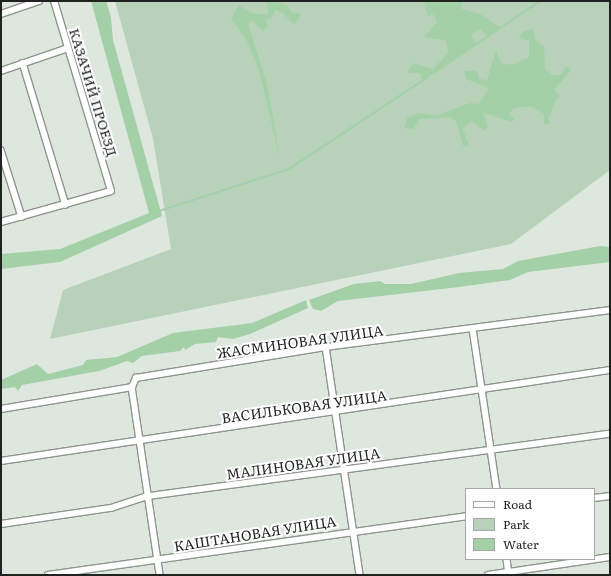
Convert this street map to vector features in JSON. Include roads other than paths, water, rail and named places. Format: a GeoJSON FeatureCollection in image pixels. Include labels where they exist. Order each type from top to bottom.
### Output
{"type":"FeatureCollection","features":[{"type":"Feature","properties":{"kind":"street"},"geometry":{"type":"LineString","coordinates":[[1,14],[39,1]]}},
{"type":"Feature","properties":{"kind":"street","name":"КАЗАЧИЙ ПРОЕЗД"},"geometry":{"type":"LineString","coordinates":[[54,1],[112,191],[66,205]]}},
{"type":"Feature","properties":{"kind":"street"},"geometry":{"type":"LineString","coordinates":[[1,70],[68,48]]}},
{"type":"Feature","properties":{"kind":"street"},"geometry":{"type":"LineString","coordinates":[[1,222],[66,205],[23,63]]}},
{"type":"Feature","properties":{"kind":"street"},"geometry":{"type":"LineString","coordinates":[[1,150],[22,217]]}},
{"type":"Feature","properties":{"kind":"street","name":"ЖАСМИНОВАЯ УЛИЦА"},"geometry":{"type":"LineString","coordinates":[[1,409],[132,387],[136,378],[326,347],[610,310]]}},
{"type":"Feature","properties":{"kind":"street"},"geometry":{"type":"LineString","coordinates":[[473,329],[497,488]]}},
{"type":"Feature","properties":{"kind":"street"},"geometry":{"type":"LineString","coordinates":[[326,347],[360,575]]}},
{"type":"Feature","properties":{"kind":"street","name":"ВАСИЛЬКОВАЯ УЛИЦА"},"geometry":{"type":"LineString","coordinates":[[1,461],[483,392],[610,370]]}},
{"type":"Feature","properties":{"kind":"street"},"geometry":{"type":"LineString","coordinates":[[132,387],[160,575]]}},
{"type":"Feature","properties":{"kind":"street","name":"МАЛИНОВАЯ УЛИЦА"},"geometry":{"type":"LineString","coordinates":[[1,524],[111,508],[149,496],[345,469],[492,452],[610,434]]}},
{"type":"Feature","properties":{"kind":"street"},"geometry":{"type":"LineString","coordinates":[[595,498],[610,496]]}},
{"type":"Feature","properties":{"kind":"street","name":"КАШТАНОВАЯ УЛИЦА"},"geometry":{"type":"LineString","coordinates":[[48,575],[159,561],[354,529],[465,516]]}},
{"type":"Feature","properties":{"kind":"street"},"geometry":{"type":"LineString","coordinates":[[595,559],[610,557]]}},
{"type":"Feature","properties":{"kind":"street"},"geometry":{"type":"LineString","coordinates":[[507,560],[509,573]]}},
{"type":"Feature","properties":{"kind":"street"},"geometry":{"type":"LineString","coordinates":[[488,575],[591,560]]}},
{"type":"Feature","properties":{"kind":"water"},"geometry":{"type":"Polygon","coordinates":[[[91,1],[106,1],[111,17],[113,40],[162,216],[60,262],[1,269],[1,254],[60,249],[149,213],[91,1]]]}},
{"type":"Feature","properties":{"kind":"water"},"geometry":{"type":"Polygon","coordinates":[[[267,1],[277,1],[289,7],[291,12],[301,14],[294,25],[283,13],[275,10],[271,19],[266,20],[268,26],[263,31],[252,20],[248,24],[267,84],[280,158],[259,70],[247,41],[231,19],[239,5],[251,13],[268,15],[267,1]]]}},
{"type":"Feature","properties":{"kind":"water"},"geometry":{"type":"Polygon","coordinates":[[[423,1],[463,1],[461,9],[480,14],[501,28],[488,36],[480,29],[471,34],[476,44],[422,81],[420,73],[407,73],[413,63],[433,69],[449,52],[445,40],[424,37],[437,22],[433,14],[428,16],[423,1]]]}},
{"type":"Feature","properties":{"kind":"water"},"geometry":{"type":"Polygon","coordinates":[[[533,29],[535,40],[544,46],[545,69],[552,75],[561,75],[566,66],[571,70],[554,90],[561,97],[557,98],[548,118],[550,124],[544,124],[544,114],[530,106],[514,108],[509,114],[515,119],[511,122],[483,112],[488,126],[485,131],[471,121],[463,129],[469,146],[463,146],[456,121],[450,117],[420,119],[413,129],[404,128],[407,118],[419,113],[435,116],[470,103],[479,104],[489,88],[466,79],[464,71],[477,71],[479,78],[487,81],[496,50],[501,63],[512,65],[529,57],[529,41],[519,38],[523,31],[533,29]]]}},
{"type":"Feature","properties":{"kind":"water"},"geometry":{"type":"Polygon","coordinates":[[[600,246],[610,247],[610,262],[528,272],[510,280],[338,301],[321,311],[313,309],[309,300],[354,284],[380,281],[385,284],[411,284],[459,273],[503,269],[518,261],[600,246]]]}},
{"type":"Feature","properties":{"kind":"water"},"geometry":{"type":"Polygon","coordinates":[[[306,300],[308,308],[250,334],[233,339],[218,337],[216,342],[195,344],[185,350],[184,347],[180,351],[142,356],[133,363],[127,361],[99,371],[22,385],[18,391],[15,387],[1,389],[1,380],[37,364],[48,374],[83,365],[86,360],[117,357],[173,333],[252,323],[306,300]]]}},
{"type":"Feature","properties":{"kind":"waterway"},"geometry":{"type":"LineString","coordinates":[[432,74],[540,1]]}},
{"type":"Feature","properties":{"kind":"waterway"},"geometry":{"type":"LineString","coordinates":[[159,211],[289,169],[428,77]]}}]}
